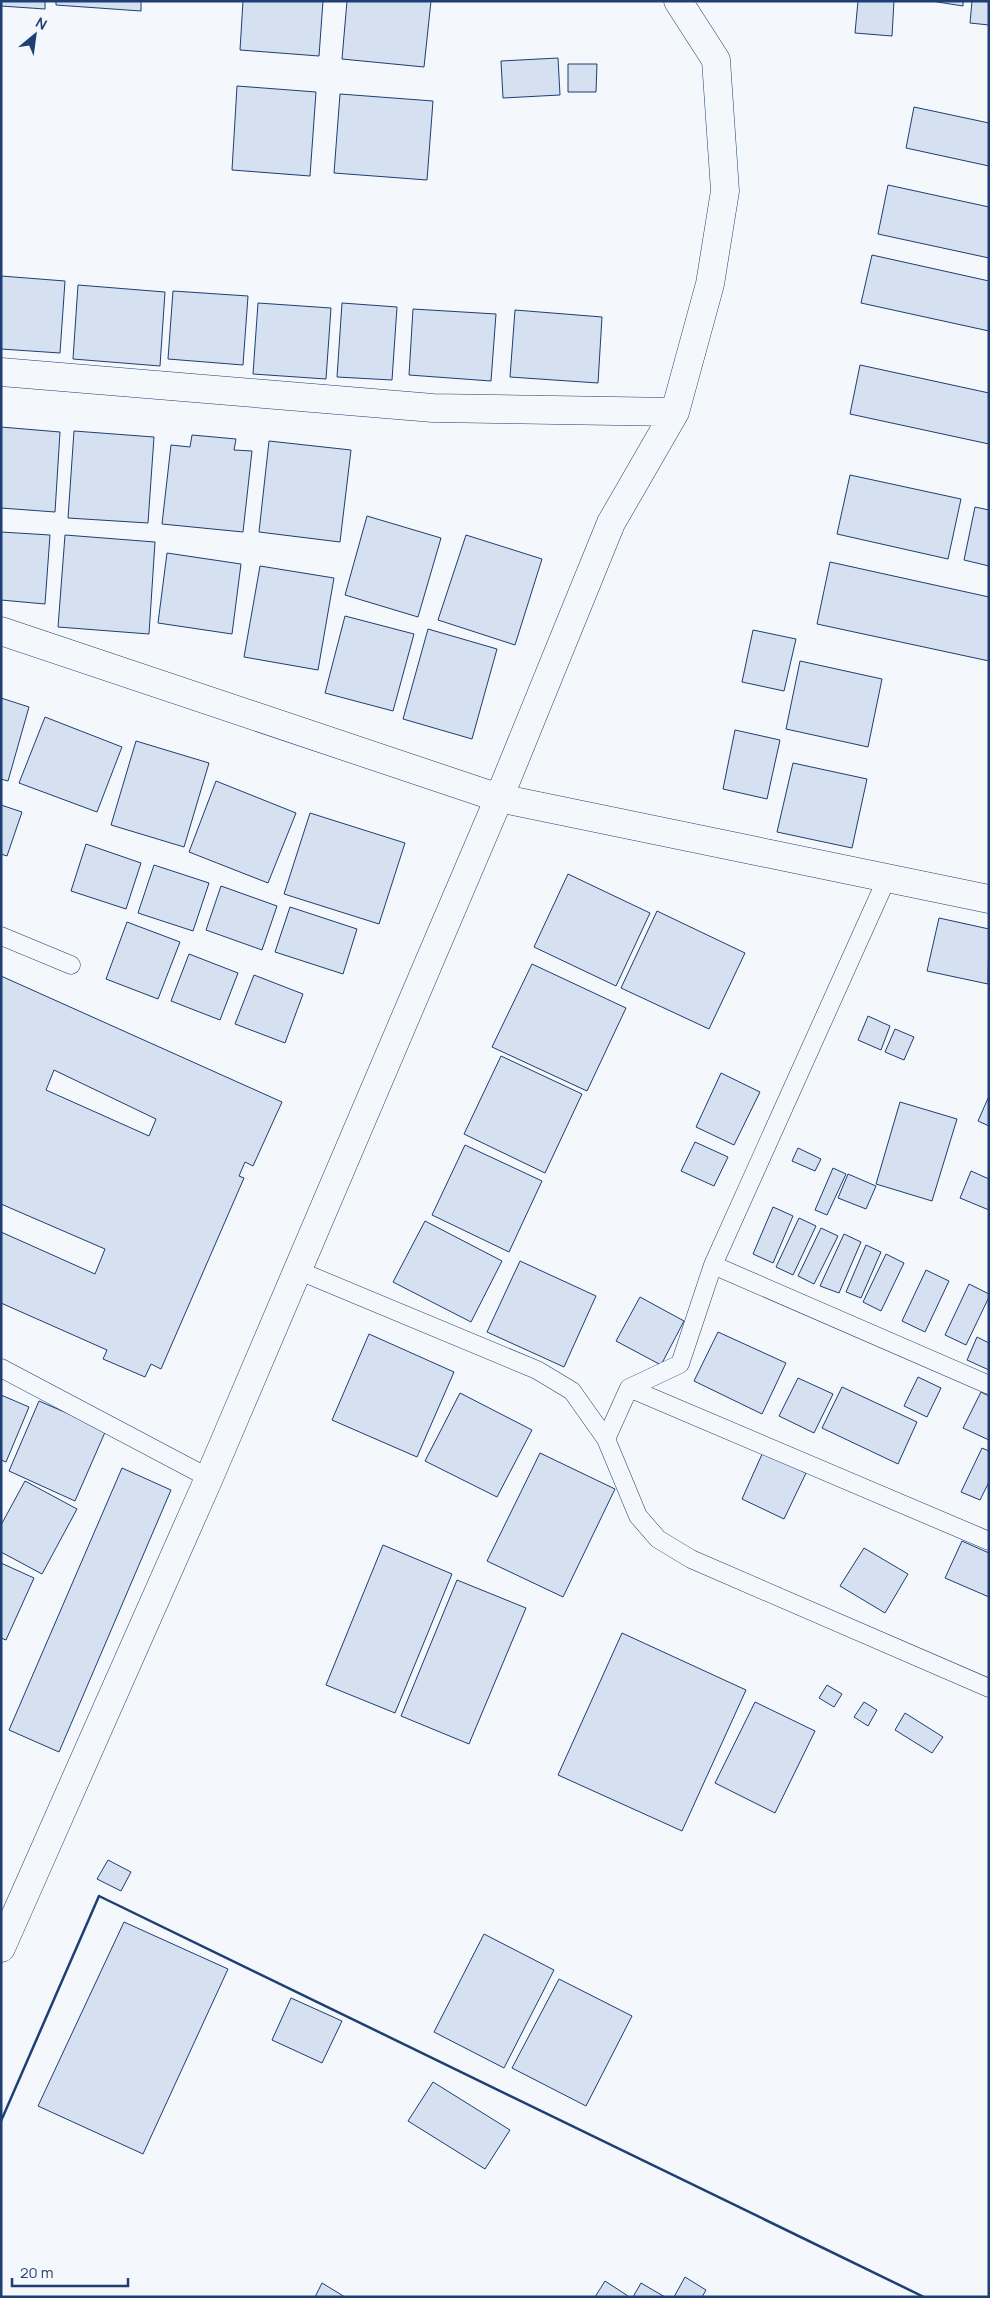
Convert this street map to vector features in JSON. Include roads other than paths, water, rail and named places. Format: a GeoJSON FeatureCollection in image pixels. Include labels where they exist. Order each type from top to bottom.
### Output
{"type":"FeatureCollection","features":[{"type":"Feature","properties":{"kind":"street"},"geometry":{"type":"LineString","coordinates":[[1,1948],[209,1478],[498,798],[611,523],[675,412],[710,284],[725,191],[716,60],[678,1]]}},
{"type":"Feature","properties":{"kind":"street"},"geometry":{"type":"LineString","coordinates":[[1,372],[433,408],[675,412]]}},
{"type":"Feature","properties":{"kind":"street"},"geometry":{"type":"LineString","coordinates":[[1,631],[498,798],[989,899]]}},
{"type":"Feature","properties":{"kind":"lane"},"geometry":{"type":"LineString","coordinates":[[606,1439],[629,1388],[680,1364],[713,1265],[887,878]]}},
{"type":"Feature","properties":{"kind":"lane"},"geometry":{"type":"LineString","coordinates":[[1,936],[71,965]]}},
{"type":"Feature","properties":{"kind":"lane"},"geometry":{"type":"LineString","coordinates":[[713,1265],[989,1385]]}},
{"type":"Feature","properties":{"kind":"lane"},"geometry":{"type":"LineString","coordinates":[[298,1270],[537,1370],[572,1391],[606,1439],[638,1516],[658,1539],[691,1560],[989,1688]]}},
{"type":"Feature","properties":{"kind":"lane"},"geometry":{"type":"LineString","coordinates":[[1,1368],[209,1478]]}},
{"type":"Feature","properties":{"kind":"lane"},"geometry":{"type":"LineString","coordinates":[[629,1388],[989,1541]]}}]}
